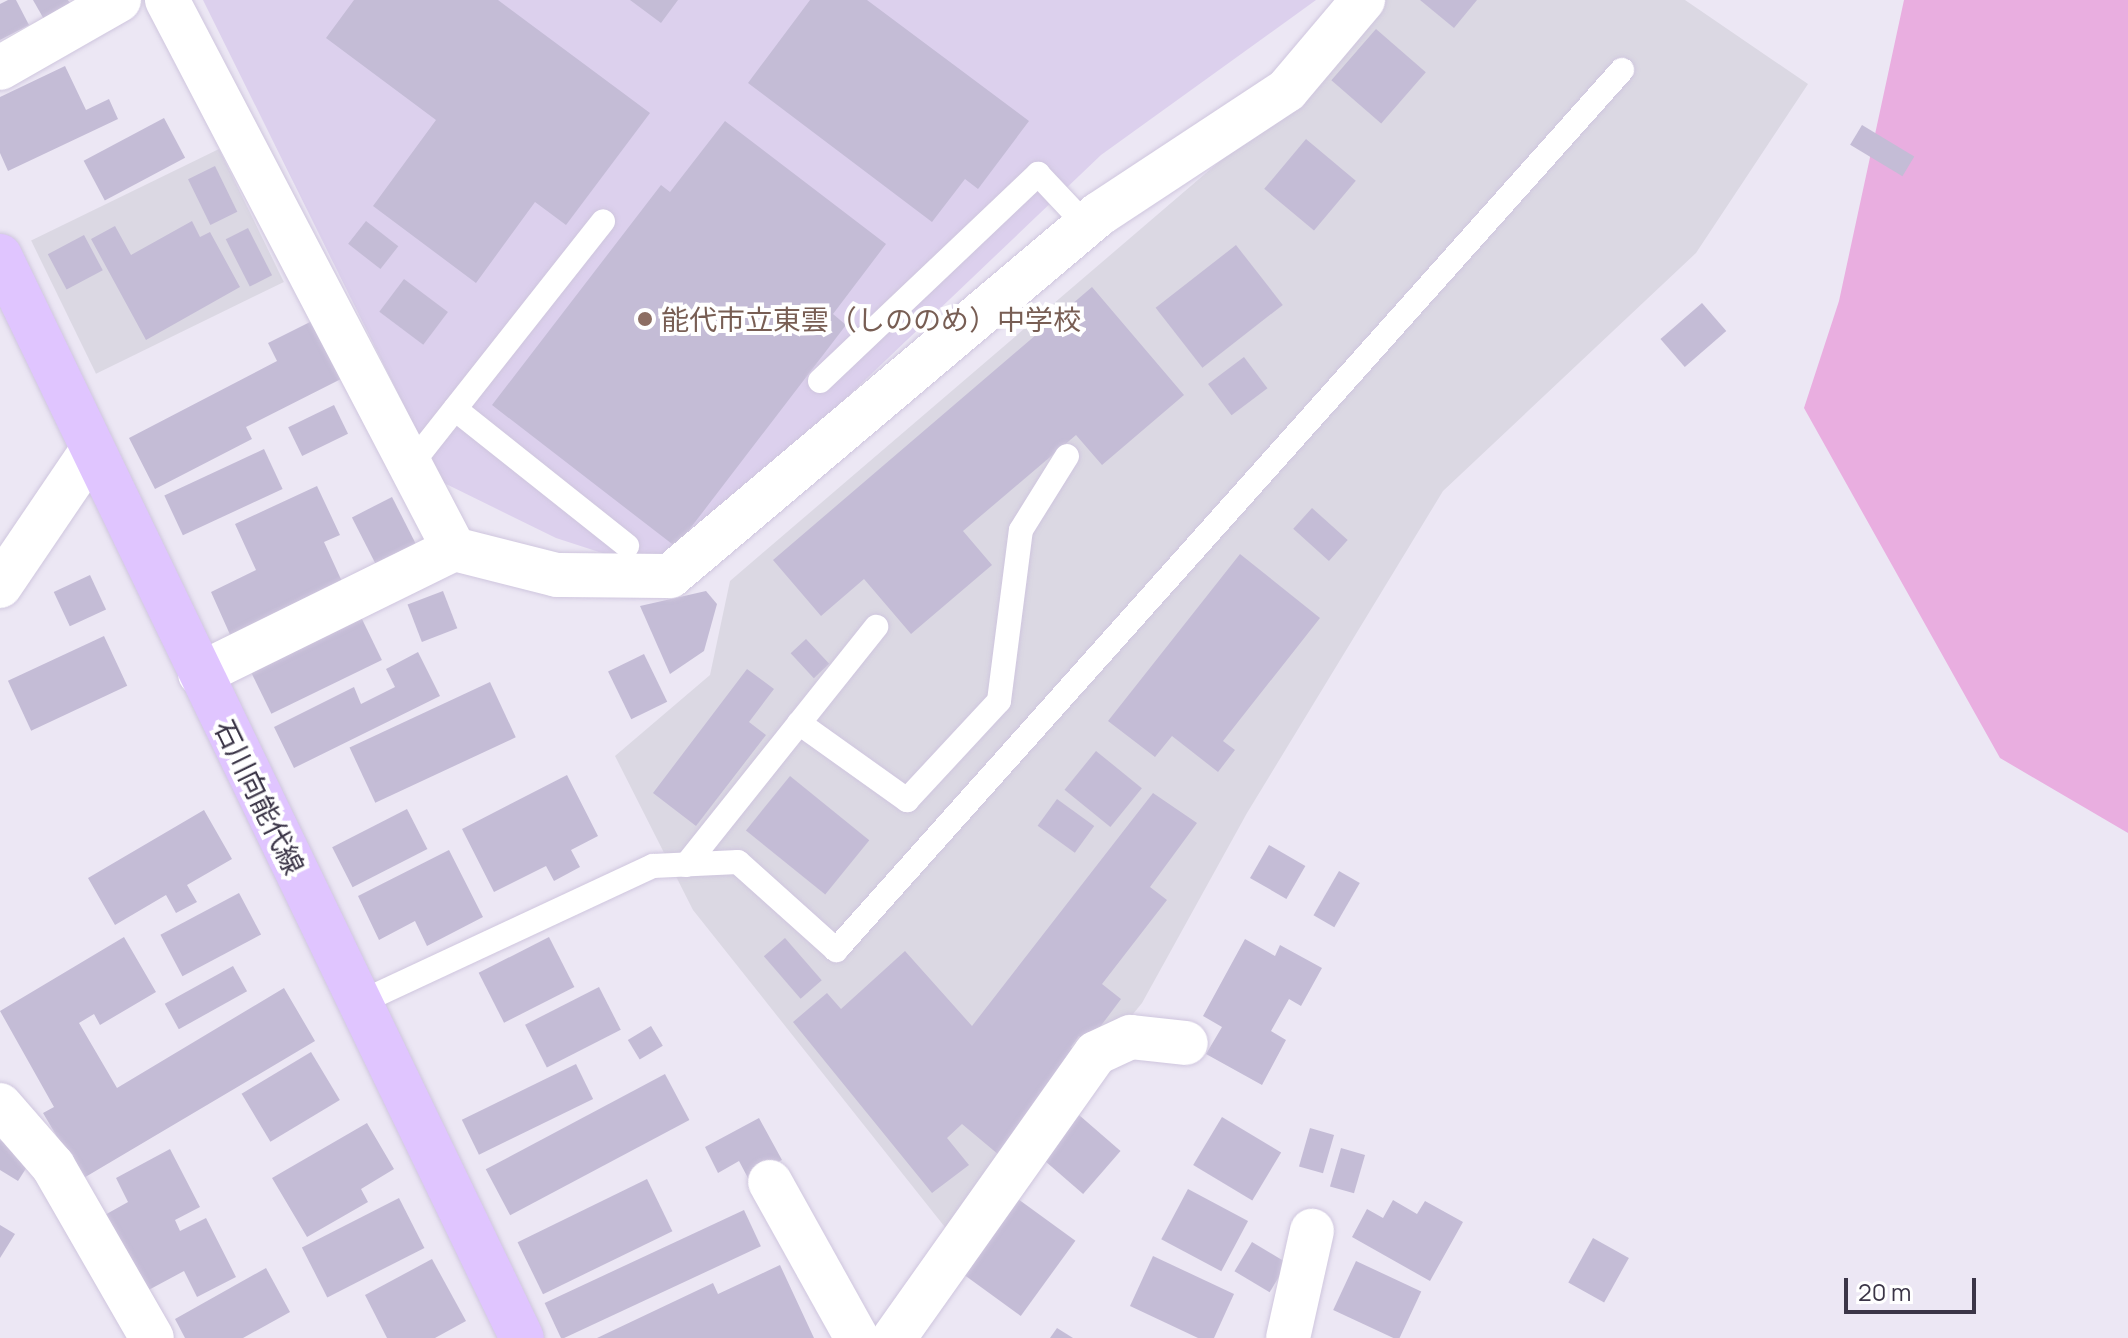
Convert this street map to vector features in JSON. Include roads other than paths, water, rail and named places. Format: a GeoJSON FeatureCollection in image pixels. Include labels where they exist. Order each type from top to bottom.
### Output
{"type":"FeatureCollection","features":[{"type":"Feature","properties":{"kind":"main road","name":"石川向能代線"},"geometry":{"type":"LineString","coordinates":[[0,256],[522,1338]]}},
{"type":"Feature","properties":{"kind":"street"},"geometry":{"type":"LineString","coordinates":[[0,68],[119,0]]}},
{"type":"Feature","properties":{"kind":"street"},"geometry":{"type":"LineString","coordinates":[[167,0],[454,549]]}},
{"type":"Feature","properties":{"kind":"street"},"geometry":{"type":"LineString","coordinates":[[200,674],[454,549],[557,575],[670,576],[1086,225],[1287,90],[1363,0]]}},
{"type":"Feature","properties":{"kind":"street"},"geometry":{"type":"LineString","coordinates":[[0,586],[92,450]]}},
{"type":"Feature","properties":{"kind":"street"},"geometry":{"type":"LineString","coordinates":[[894,1338],[1096,1053],[1131,1037],[1186,1043]]}},
{"type":"Feature","properties":{"kind":"street"},"geometry":{"type":"LineString","coordinates":[[0,1105],[53,1166],[152,1338]]}},
{"type":"Feature","properties":{"kind":"street"},"geometry":{"type":"LineString","coordinates":[[770,1182],[857,1338]]}},
{"type":"Feature","properties":{"kind":"street"},"geometry":{"type":"LineString","coordinates":[[1288,1338],[1312,1231]]}},
{"type":"Feature","properties":{"kind":"lane"},"geometry":{"type":"LineString","coordinates":[[361,1002],[653,866],[738,862],[836,950],[1622,70]]}},
{"type":"Feature","properties":{"kind":"lane"},"geometry":{"type":"LineString","coordinates":[[820,381],[1038,174],[1086,225]]}},
{"type":"Feature","properties":{"kind":"lane"},"geometry":{"type":"LineString","coordinates":[[409,467],[603,221]]}},
{"type":"Feature","properties":{"kind":"lane"},"geometry":{"type":"LineString","coordinates":[[455,409],[627,546]]}},
{"type":"Feature","properties":{"kind":"lane"},"geometry":{"type":"LineString","coordinates":[[799,723],[907,800],[999,701],[1021,530],[1067,456]]}},
{"type":"Feature","properties":{"kind":"lane"},"geometry":{"type":"LineString","coordinates":[[686,865],[876,627]]}},
{"type":"Feature","properties":{"kind":"place","name":"能代市立東雲（しののめ）中学校"},"geometry":{"type":"Point","coordinates":[645,319]}}]}
